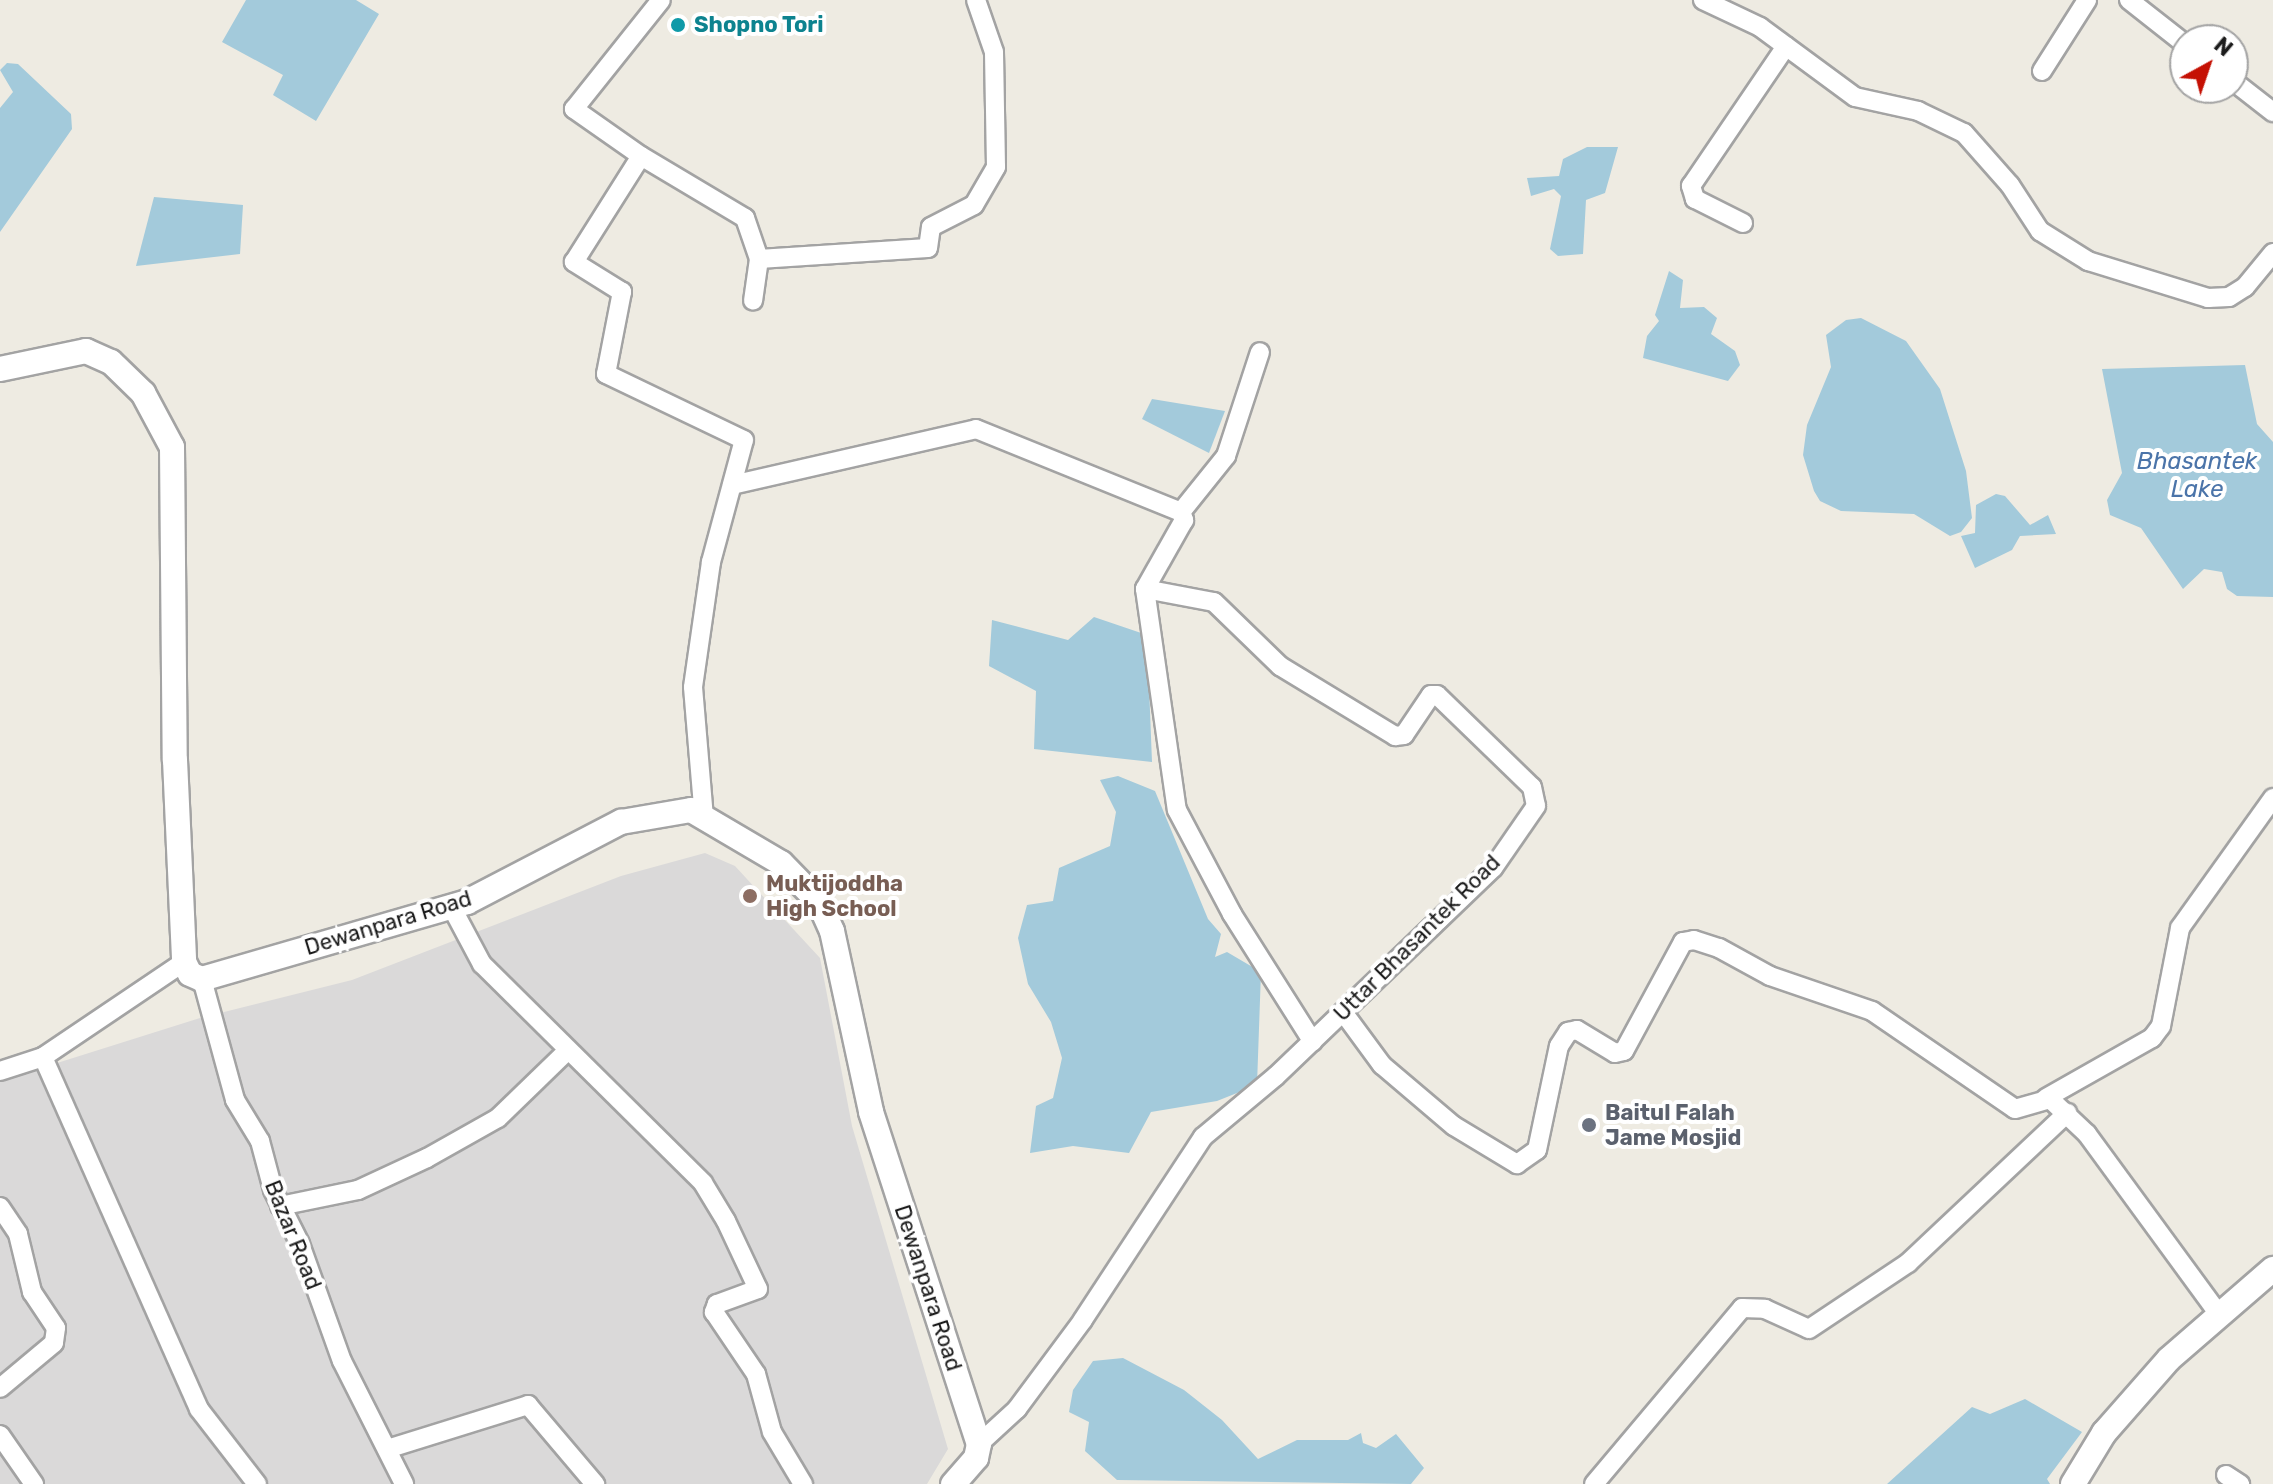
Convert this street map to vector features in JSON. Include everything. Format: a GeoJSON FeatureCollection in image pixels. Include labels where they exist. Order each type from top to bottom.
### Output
{"type":"FeatureCollection","features":[{"type":"Feature","properties":{"kind":"street"},"geometry":{"type":"LineString","coordinates":[[661,0],[574,109],[641,156],[745,218],[759,259],[753,301]]}},
{"type":"Feature","properties":{"kind":"street"},"geometry":{"type":"LineString","coordinates":[[759,259],[928,248],[931,227],[974,205],[996,167],[994,52],[976,0]]}},
{"type":"Feature","properties":{"kind":"street"},"geometry":{"type":"LineString","coordinates":[[1703,0],[1760,27],[1855,97],[1918,111],[1964,133],[2010,185],[2040,231],[2088,261],[2208,298],[2229,297],[2245,287],[2273,253]]}},
{"type":"Feature","properties":{"kind":"street"},"geometry":{"type":"LineString","coordinates":[[2042,71],[2087,0]]}},
{"type":"Feature","properties":{"kind":"street"},"geometry":{"type":"LineString","coordinates":[[2129,0],[2169,31]]}},
{"type":"Feature","properties":{"kind":"street"},"geometry":{"type":"LineString","coordinates":[[1743,223],[1695,199],[1691,186],[1786,46]]}},
{"type":"Feature","properties":{"kind":"street"},"geometry":{"type":"LineString","coordinates":[[2249,93],[2273,112]]}},
{"type":"Feature","properties":{"kind":"street"},"geometry":{"type":"LineString","coordinates":[[641,156],[574,262],[622,292],[606,374],[744,440],[711,562],[693,687],[704,818]]}},
{"type":"Feature","properties":{"kind":"street"},"geometry":{"type":"LineString","coordinates":[[0,369],[86,351],[111,362],[143,393],[172,447],[175,760],[184,962],[190,974],[202,979]]}},
{"type":"Feature","properties":{"kind":"street"},"geometry":{"type":"LineString","coordinates":[[1181,512],[1226,456],[1260,352]]}},
{"type":"Feature","properties":{"kind":"street"},"geometry":{"type":"LineString","coordinates":[[732,485],[976,429],[1181,512],[1184,520],[1145,589],[1177,810],[1232,914],[1313,1042]]}},
{"type":"Feature","properties":{"kind":"street","name":"Uttar Bhasantek Road"},"geometry":{"type":"LineString","coordinates":[[979,1444],[1017,1409],[1083,1320],[1203,1137],[1313,1042],[1493,868],[1536,806],[1532,787],[1437,695],[1431,695],[1404,735],[1395,736],[1280,666],[1214,602],[1145,589]]}},
{"type":"Feature","properties":{"kind":"street"},"geometry":{"type":"LineString","coordinates":[[1343,1012],[1392,1074],[1473,1140],[1517,1164],[1537,1150],[1559,1046],[1568,1032],[1577,1030],[1615,1053],[1631,1046],[1674,956],[1683,942],[1694,940],[1770,976],[1872,1011],[2015,1109],[2046,1098],[2152,1038],[2161,1026],[2180,928],[2273,798]]}},
{"type":"Feature","properties":{"kind":"street","name":"Dewanpara Road"},"geometry":{"type":"LineString","coordinates":[[202,979],[451,906],[621,822],[691,810],[781,863],[819,902],[832,931],[871,1112],[979,1444]]}},
{"type":"Feature","properties":{"kind":"street"},"geometry":{"type":"LineString","coordinates":[[451,906],[482,964],[566,1052],[703,1183],[726,1221],[758,1289],[717,1304],[714,1312],[756,1374],[772,1432],[803,1484]]}},
{"type":"Feature","properties":{"kind":"street"},"geometry":{"type":"LineString","coordinates":[[0,1071],[43,1057],[184,962]]}},
{"type":"Feature","properties":{"kind":"street","name":"Bazar Road"},"geometry":{"type":"LineString","coordinates":[[202,979],[235,1100],[260,1141],[280,1206],[300,1244],[342,1361],[404,1484]]}},
{"type":"Feature","properties":{"kind":"street"},"geometry":{"type":"LineString","coordinates":[[280,1206],[358,1190],[427,1158],[498,1118],[566,1052]]}},
{"type":"Feature","properties":{"kind":"street"},"geometry":{"type":"LineString","coordinates":[[43,1057],[199,1409],[257,1484]]}},
{"type":"Feature","properties":{"kind":"street"},"geometry":{"type":"LineString","coordinates":[[2046,1098],[2067,1113],[2174,1247],[2220,1316]]}},
{"type":"Feature","properties":{"kind":"street"},"geometry":{"type":"LineString","coordinates":[[1594,1484],[1742,1308],[1765,1309],[1809,1329],[1908,1263],[2067,1113]]}},
{"type":"Feature","properties":{"kind":"street"},"geometry":{"type":"LineString","coordinates":[[0,1207],[18,1234],[32,1292],[56,1328],[54,1343],[0,1388]]}},
{"type":"Feature","properties":{"kind":"street"},"geometry":{"type":"LineString","coordinates":[[2073,1484],[2131,1400],[2273,1269]]}},
{"type":"Feature","properties":{"kind":"street"},"geometry":{"type":"LineString","coordinates":[[387,1449],[528,1405],[595,1484]]}},
{"type":"Feature","properties":{"kind":"street"},"geometry":{"type":"LineString","coordinates":[[0,1435],[34,1484]]}},
{"type":"Feature","properties":{"kind":"street"},"geometry":{"type":"LineString","coordinates":[[953,1484],[976,1458],[979,1444]]}},
{"type":"Feature","properties":{"kind":"shaded area"},"geometry":{"type":"Polygon","coordinates":[[[705,853],[735,866],[820,958],[852,1126],[948,1449],[927,1484],[0,1484],[0,1081],[200,1018],[352,980],[621,876],[705,853]]]}},
{"type":"Feature","properties":{"kind":"water"},"geometry":{"type":"Polygon","coordinates":[[[246,0],[356,0],[379,14],[316,121],[273,95],[283,75],[222,42],[246,0]]]}},
{"type":"Feature","properties":{"kind":"water"},"geometry":{"type":"Polygon","coordinates":[[[7,63],[18,64],[71,114],[72,129],[0,232],[0,108],[13,92],[0,70],[7,63]]]}},
{"type":"Feature","properties":{"kind":"water"},"geometry":{"type":"Polygon","coordinates":[[[1587,147],[1618,147],[1605,193],[1586,200],[1583,254],[1558,256],[1550,249],[1561,196],[1554,189],[1531,196],[1527,178],[1559,176],[1563,159],[1587,147]]]}},
{"type":"Feature","properties":{"kind":"water"},"geometry":{"type":"Polygon","coordinates":[[[154,197],[243,205],[240,254],[136,266],[154,197]]]}},
{"type":"Feature","properties":{"kind":"water"},"geometry":{"type":"Polygon","coordinates":[[[1669,271],[1683,280],[1680,308],[1704,307],[1717,318],[1711,334],[1735,351],[1740,365],[1728,381],[1643,358],[1647,336],[1659,321],[1655,315],[1669,271]]]}},
{"type":"Feature","properties":{"kind":"water"},"geometry":{"type":"Polygon","coordinates":[[[1861,318],[1906,341],[1940,389],[1966,471],[1972,518],[1961,532],[1950,536],[1914,514],[1841,511],[1820,501],[1814,491],[1803,455],[1807,425],[1831,367],[1826,335],[1846,320],[1861,318]]]}},
{"type":"Feature","properties":{"kind":"water","name":"Bhasantek Lake"},"geometry":{"type":"Polygon","coordinates":[[[2245,365],[2257,424],[2273,442],[2273,597],[2237,596],[2227,589],[2222,572],[2204,569],[2183,589],[2141,528],[2110,515],[2107,500],[2122,473],[2102,369],[2245,365]]]}},
{"type":"Feature","properties":{"kind":"water"},"geometry":{"type":"Polygon","coordinates":[[[1152,399],[1225,411],[1209,453],[1142,419],[1152,399]]]}},
{"type":"Feature","properties":{"kind":"water"},"geometry":{"type":"Polygon","coordinates":[[[1996,494],[2005,496],[2030,525],[2048,515],[2056,534],[2020,536],[2012,550],[1975,568],[1961,536],[1975,533],[1976,505],[1996,494]]]}},
{"type":"Feature","properties":{"kind":"water"},"geometry":{"type":"Polygon","coordinates":[[[1094,617],[1147,635],[1152,762],[1034,749],[1036,691],[989,666],[992,620],[1068,640],[1094,617]]]}},
{"type":"Feature","properties":{"kind":"water"},"geometry":{"type":"Polygon","coordinates":[[[1118,776],[1155,791],[1208,919],[1221,934],[1215,957],[1227,952],[1261,972],[1257,1085],[1217,1101],[1151,1112],[1129,1153],[1073,1146],[1030,1153],[1036,1106],[1053,1098],[1062,1058],[1051,1022],[1028,984],[1018,938],[1027,905],[1053,901],[1059,868],[1110,846],[1116,812],[1100,780],[1118,776]]]}},
{"type":"Feature","properties":{"kind":"water"},"geometry":{"type":"Polygon","coordinates":[[[1123,1358],[1184,1390],[1222,1420],[1258,1459],[1297,1440],[1348,1440],[1361,1433],[1363,1443],[1376,1448],[1396,1434],[1424,1468],[1411,1484],[1117,1480],[1085,1451],[1089,1422],[1069,1412],[1073,1390],[1093,1361],[1123,1358]]]}},
{"type":"Feature","properties":{"kind":"water"},"geometry":{"type":"Polygon","coordinates":[[[2025,1399],[2082,1432],[2047,1479],[2050,1484],[1887,1484],[1972,1407],[1990,1414],[2025,1399]]]}},
{"type":"Feature","properties":{"kind":"place","name":"Shopno Tori"},"geometry":{"type":"Point","coordinates":[678,25]}},
{"type":"Feature","properties":{"kind":"place","name":"Muktijoddha High School"},"geometry":{"type":"Point","coordinates":[750,896]}},
{"type":"Feature","properties":{"kind":"place","name":"Baitul Falah Jame Mosjid"},"geometry":{"type":"Point","coordinates":[1589,1125]}}]}
